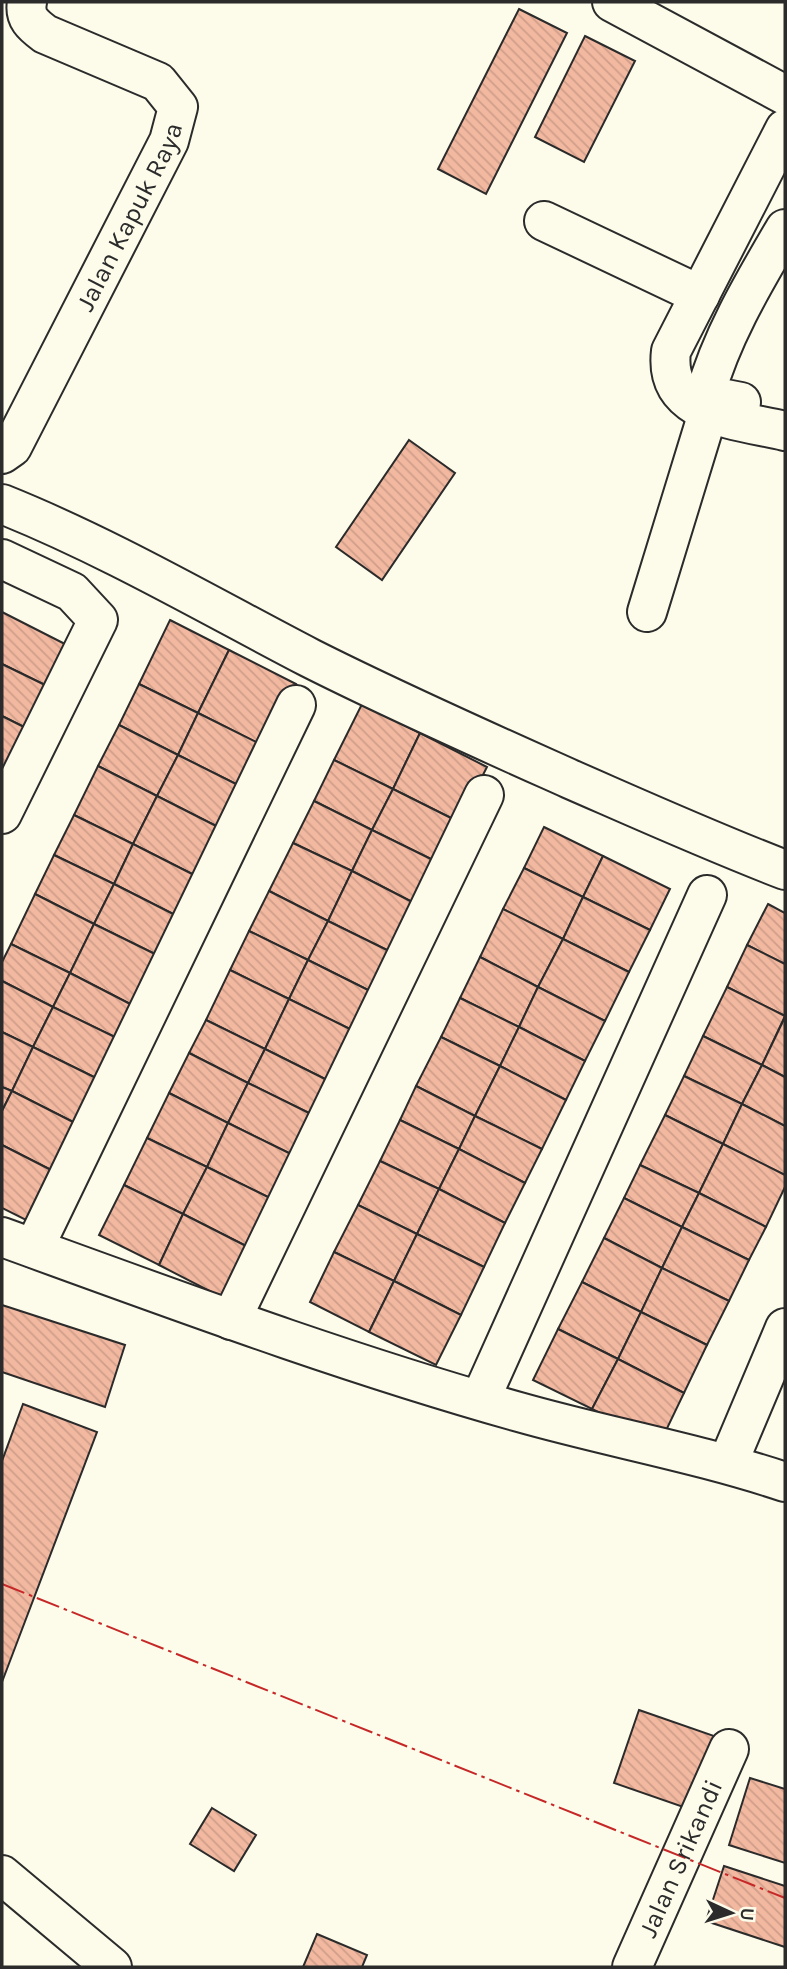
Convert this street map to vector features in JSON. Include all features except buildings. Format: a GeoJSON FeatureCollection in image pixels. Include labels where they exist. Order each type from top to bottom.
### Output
{"type":"FeatureCollection","features":[{"type":"Feature","properties":{"kind":"street","name":"Jalan Kapuk Raya"},"geometry":{"type":"LineString","coordinates":[[5,448],[169,141],[178,107],[158,82],[45,34],[31,24],[26,10],[27,2]]}},
{"type":"Feature","properties":{"kind":"street"},"geometry":{"type":"LineString","coordinates":[[612,2],[785,95]]}},
{"type":"Feature","properties":{"kind":"street"},"geometry":{"type":"LineString","coordinates":[[785,129],[671,351],[669,367],[679,389],[692,405],[708,413],[785,431]]}},
{"type":"Feature","properties":{"kind":"street"},"geometry":{"type":"LineString","coordinates":[[544,221],[700,295]]}},
{"type":"Feature","properties":{"kind":"street"},"geometry":{"type":"LineString","coordinates":[[785,229],[745,297],[711,373],[705,395],[710,398],[785,407]]}},
{"type":"Feature","properties":{"kind":"street"},"geometry":{"type":"LineString","coordinates":[[647,612],[708,413]]}},
{"type":"Feature","properties":{"kind":"street"},"geometry":{"type":"LineString","coordinates":[[2,504],[129,561],[312,659],[500,748],[722,846],[785,870]]}},
{"type":"Feature","properties":{"kind":"street"},"geometry":{"type":"LineString","coordinates":[[2,558],[72,592],[98,620],[2,814]]}},
{"type":"Feature","properties":{"kind":"street"},"geometry":{"type":"LineString","coordinates":[[296,705],[18,1243],[231,1320],[519,1413],[728,1463],[785,1482]]}},
{"type":"Feature","properties":{"kind":"street"},"geometry":{"type":"LineString","coordinates":[[231,1320],[484,795]]}},
{"type":"Feature","properties":{"kind":"street"},"geometry":{"type":"LineString","coordinates":[[480,1400],[707,895]]}},
{"type":"Feature","properties":{"kind":"street"},"geometry":{"type":"LineString","coordinates":[[728,1463],[785,1328]]}},
{"type":"Feature","properties":{"kind":"street","name":"Jalan Srikandi"},"geometry":{"type":"LineString","coordinates":[[632,1967],[729,1749]]}},
{"type":"Feature","properties":{"kind":"street"},"geometry":{"type":"LineString","coordinates":[[2,1874],[111,1967]]}},
{"type":"Feature","properties":{"kind":"power"},"geometry":{"type":"LineString","coordinates":[[2,1584],[785,1898]]}}]}
